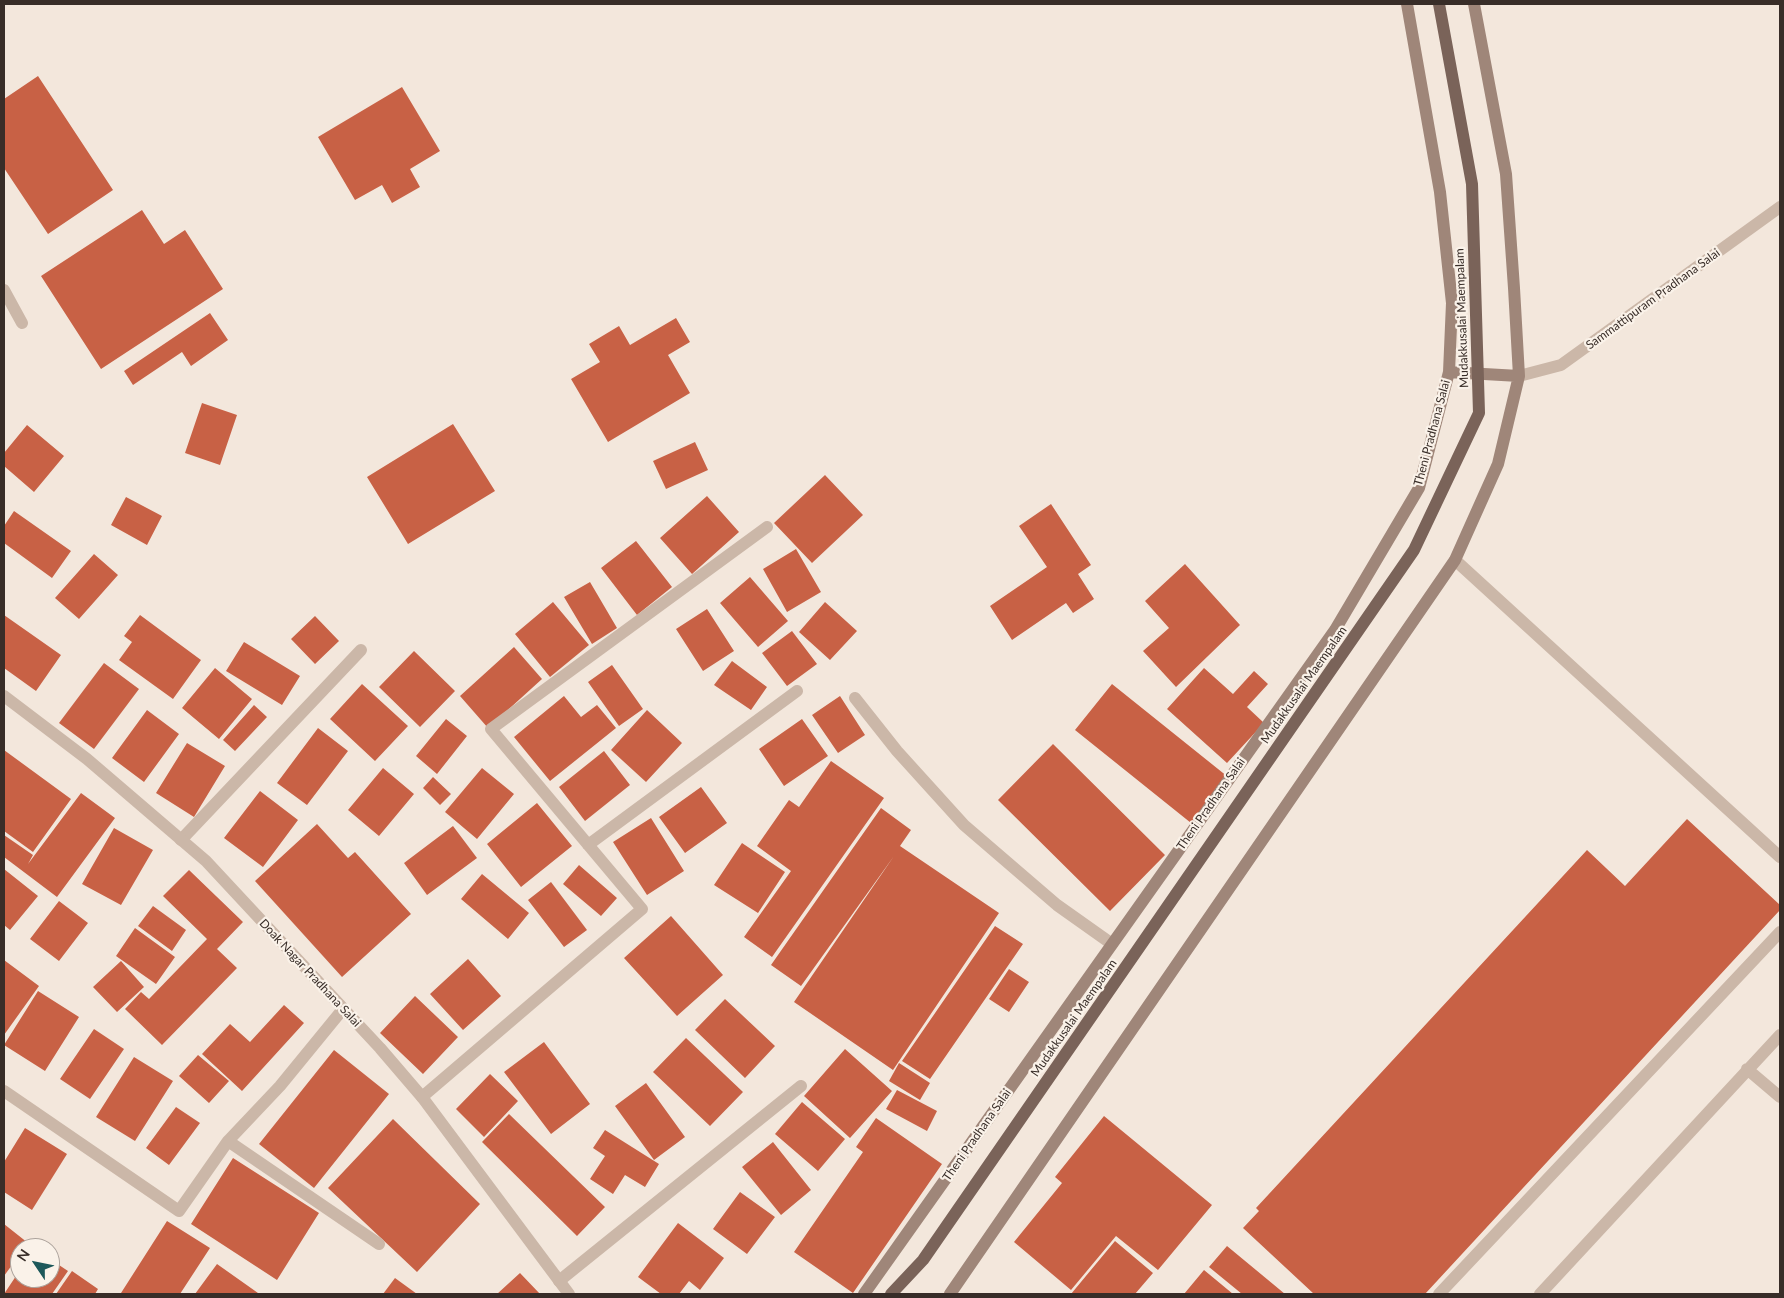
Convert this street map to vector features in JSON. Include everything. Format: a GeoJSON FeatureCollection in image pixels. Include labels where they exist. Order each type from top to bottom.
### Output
{"type":"FeatureCollection","features":[{"type":"Feature","properties":{"kind":"main road","name":"Theni Pradhana Salai"},"geometry":{"type":"LineString","coordinates":[[864,1294],[1335,630],[1419,488],[1449,372],[1452,303],[1440,192],[1407,4]]}},
{"type":"Feature","properties":{"kind":"main road","name":"Mudakkusalai Maempalam"},"geometry":{"type":"LineString","coordinates":[[891,1294],[923,1260],[1414,550],[1478,413],[1472,184],[1439,4]]}},
{"type":"Feature","properties":{"kind":"main road"},"geometry":{"type":"LineString","coordinates":[[950,1294],[1455,560],[1498,464],[1519,376],[1506,174],[1474,4]]}},
{"type":"Feature","properties":{"kind":"main road"},"geometry":{"type":"LineString","coordinates":[[1449,372],[1519,376]]}},
{"type":"Feature","properties":{"kind":"street","name":"Sammattipuram Pradhana Salai"},"geometry":{"type":"LineString","coordinates":[[1519,376],[1561,365],[1780,207]]}},
{"type":"Feature","properties":{"kind":"street"},"geometry":{"type":"LineString","coordinates":[[4,290],[22,323]]}},
{"type":"Feature","properties":{"kind":"street"},"geometry":{"type":"LineString","coordinates":[[422,1098],[642,909],[491,730],[767,527]]}},
{"type":"Feature","properties":{"kind":"street"},"geometry":{"type":"LineString","coordinates":[[1455,560],[1780,857]]}},
{"type":"Feature","properties":{"kind":"street"},"geometry":{"type":"LineString","coordinates":[[181,840],[361,650]]}},
{"type":"Feature","properties":{"kind":"street"},"geometry":{"type":"LineString","coordinates":[[588,845],[797,691]]}},
{"type":"Feature","properties":{"kind":"street","name":"Doak Nagar Pradhana Salai"},"geometry":{"type":"LineString","coordinates":[[4,696],[86,759],[206,861],[343,1009],[422,1098],[569,1294]]}},
{"type":"Feature","properties":{"kind":"street"},"geometry":{"type":"LineString","coordinates":[[855,698],[897,752],[964,824],[1057,904],[1112,944]]}},
{"type":"Feature","properties":{"kind":"street"},"geometry":{"type":"LineString","coordinates":[[1439,1294],[1780,932]]}},
{"type":"Feature","properties":{"kind":"street"},"geometry":{"type":"LineString","coordinates":[[4,1091],[180,1211],[228,1141],[280,1086],[343,1009]]}},
{"type":"Feature","properties":{"kind":"street"},"geometry":{"type":"LineString","coordinates":[[1540,1294],[1780,1035]]}},
{"type":"Feature","properties":{"kind":"street"},"geometry":{"type":"LineString","coordinates":[[1747,1069],[1780,1097]]}},
{"type":"Feature","properties":{"kind":"street"},"geometry":{"type":"LineString","coordinates":[[559,1281],[801,1086]]}},
{"type":"Feature","properties":{"kind":"street"},"geometry":{"type":"LineString","coordinates":[[228,1141],[379,1244]]}},
{"type":"Feature","properties":{"kind":"building"},"geometry":{"type":"Polygon","coordinates":[[[38,76],[113,190],[48,234],[4,168],[4,99],[38,76]]]}},
{"type":"Feature","properties":{"kind":"building"},"geometry":{"type":"Polygon","coordinates":[[[402,87],[440,151],[410,169],[420,187],[392,203],[382,185],[355,200],[318,137],[402,87]]]}},
{"type":"Feature","properties":{"kind":"building"},"geometry":{"type":"Polygon","coordinates":[[[142,210],[164,244],[185,230],[223,289],[101,369],[41,276],[142,210]]]}},
{"type":"Feature","properties":{"kind":"building"},"geometry":{"type":"Polygon","coordinates":[[[210,313],[228,340],[191,366],[182,352],[133,385],[124,371],[210,313]]]}},
{"type":"Feature","properties":{"kind":"building"},"geometry":{"type":"Polygon","coordinates":[[[676,318],[690,342],[668,355],[690,393],[608,442],[571,379],[600,362],[589,344],[619,326],[630,345],[676,318]]]}},
{"type":"Feature","properties":{"kind":"building"},"geometry":{"type":"Polygon","coordinates":[[[202,403],[237,415],[220,465],[185,453],[202,403]]]}},
{"type":"Feature","properties":{"kind":"building"},"geometry":{"type":"Polygon","coordinates":[[[453,424],[495,491],[408,544],[367,477],[453,424]]]}},
{"type":"Feature","properties":{"kind":"building"},"geometry":{"type":"Polygon","coordinates":[[[27,425],[64,456],[34,492],[4,466],[4,453],[27,425]]]}},
{"type":"Feature","properties":{"kind":"building"},"geometry":{"type":"Polygon","coordinates":[[[695,442],[708,470],[666,489],[653,461],[695,442]]]}},
{"type":"Feature","properties":{"kind":"building"},"geometry":{"type":"Polygon","coordinates":[[[825,475],[863,515],[812,563],[774,523],[825,475]]]}},
{"type":"Feature","properties":{"kind":"building"},"geometry":{"type":"Polygon","coordinates":[[[707,496],[739,532],[692,574],[660,538],[707,496]]]}},
{"type":"Feature","properties":{"kind":"building"},"geometry":{"type":"Polygon","coordinates":[[[126,497],[162,516],[147,545],[111,525],[126,497]]]}},
{"type":"Feature","properties":{"kind":"building"},"geometry":{"type":"Polygon","coordinates":[[[1051,504],[1091,565],[1078,574],[1094,599],[1073,613],[1066,603],[1012,640],[990,606],[1047,567],[1019,526],[1051,504]]]}},
{"type":"Feature","properties":{"kind":"building"},"geometry":{"type":"Polygon","coordinates":[[[14,511],[71,551],[52,578],[4,543],[4,526],[14,511]]]}},
{"type":"Feature","properties":{"kind":"building"},"geometry":{"type":"Polygon","coordinates":[[[636,541],[672,587],[637,615],[601,568],[636,541]]]}},
{"type":"Feature","properties":{"kind":"building"},"geometry":{"type":"Polygon","coordinates":[[[796,549],[821,592],[787,612],[763,569],[796,549]]]}},
{"type":"Feature","properties":{"kind":"building"},"geometry":{"type":"Polygon","coordinates":[[[94,554],[118,575],[79,619],[55,598],[94,554]]]}},
{"type":"Feature","properties":{"kind":"building"},"geometry":{"type":"Polygon","coordinates":[[[1185,564],[1240,625],[1176,687],[1143,651],[1169,628],[1145,601],[1185,564]]]}},
{"type":"Feature","properties":{"kind":"building"},"geometry":{"type":"Polygon","coordinates":[[[750,577],[788,621],[758,647],[720,603],[750,577]]]}},
{"type":"Feature","properties":{"kind":"building"},"geometry":{"type":"Polygon","coordinates":[[[590,582],[617,628],[592,644],[564,597],[590,582]]]}},
{"type":"Feature","properties":{"kind":"building"},"geometry":{"type":"Polygon","coordinates":[[[553,602],[589,645],[550,677],[515,634],[553,602]]]}},
{"type":"Feature","properties":{"kind":"building"},"geometry":{"type":"Polygon","coordinates":[[[825,602],[857,631],[830,660],[799,632],[825,602]]]}},
{"type":"Feature","properties":{"kind":"building"},"geometry":{"type":"Polygon","coordinates":[[[707,609],[734,651],[703,671],[676,629],[707,609]]]}},
{"type":"Feature","properties":{"kind":"building"},"geometry":{"type":"Polygon","coordinates":[[[4,615],[61,655],[36,691],[4,668],[4,615]]]}},
{"type":"Feature","properties":{"kind":"building"},"geometry":{"type":"Polygon","coordinates":[[[140,615],[201,660],[173,699],[119,660],[132,642],[124,636],[140,615]]]}},
{"type":"Feature","properties":{"kind":"building"},"geometry":{"type":"Polygon","coordinates":[[[315,616],[339,641],[315,664],[291,639],[315,616]]]}},
{"type":"Feature","properties":{"kind":"building"},"geometry":{"type":"Polygon","coordinates":[[[792,631],[817,664],[787,686],[762,653],[792,631]]]}},
{"type":"Feature","properties":{"kind":"building"},"geometry":{"type":"Polygon","coordinates":[[[244,642],[300,676],[282,705],[226,671],[244,642]]]}},
{"type":"Feature","properties":{"kind":"building"},"geometry":{"type":"Polygon","coordinates":[[[514,647],[542,679],[488,728],[460,696],[514,647]]]}},
{"type":"Feature","properties":{"kind":"building"},"geometry":{"type":"Polygon","coordinates":[[[414,651],[455,691],[420,727],[379,687],[414,651]]]}},
{"type":"Feature","properties":{"kind":"building"},"geometry":{"type":"Polygon","coordinates":[[[732,661],[767,687],[751,710],[714,685],[732,661]]]}},
{"type":"Feature","properties":{"kind":"building"},"geometry":{"type":"Polygon","coordinates":[[[104,663],[139,689],[94,749],[59,723],[104,663]]]}},
{"type":"Feature","properties":{"kind":"building"},"geometry":{"type":"Polygon","coordinates":[[[612,665],[643,709],[619,726],[588,682],[612,665]]]}},
{"type":"Feature","properties":{"kind":"building"},"geometry":{"type":"Polygon","coordinates":[[[215,668],[252,699],[219,739],[182,708],[215,668]]]}},
{"type":"Feature","properties":{"kind":"building"},"geometry":{"type":"Polygon","coordinates":[[[1204,668],[1233,694],[1254,671],[1268,684],[1247,707],[1264,723],[1227,763],[1167,709],[1204,668]]]}},
{"type":"Feature","properties":{"kind":"building"},"geometry":{"type":"Polygon","coordinates":[[[362,684],[408,726],[375,761],[330,719],[362,684]]]}},
{"type":"Feature","properties":{"kind":"building"},"geometry":{"type":"Polygon","coordinates":[[[1112,684],[1228,777],[1191,823],[1075,730],[1112,684]]]}},
{"type":"Feature","properties":{"kind":"building"},"geometry":{"type":"Polygon","coordinates":[[[564,696],[581,717],[597,705],[616,728],[550,781],[514,737],[564,696]]]}},
{"type":"Feature","properties":{"kind":"building"},"geometry":{"type":"Polygon","coordinates":[[[840,696],[865,735],[838,753],[812,715],[840,696]]]}},
{"type":"Feature","properties":{"kind":"building"},"geometry":{"type":"Polygon","coordinates":[[[254,705],[267,717],[235,751],[223,740],[254,705]]]}},
{"type":"Feature","properties":{"kind":"building"},"geometry":{"type":"Polygon","coordinates":[[[147,710],[179,734],[144,782],[112,758],[147,710]]]}},
{"type":"Feature","properties":{"kind":"building"},"geometry":{"type":"Polygon","coordinates":[[[647,710],[682,743],[646,782],[611,750],[647,710]]]}},
{"type":"Feature","properties":{"kind":"building"},"geometry":{"type":"Polygon","coordinates":[[[446,719],[467,736],[437,774],[416,756],[446,719]]]}},
{"type":"Feature","properties":{"kind":"building"},"geometry":{"type":"Polygon","coordinates":[[[802,719],[828,756],[784,786],[759,749],[802,719]]]}},
{"type":"Feature","properties":{"kind":"building"},"geometry":{"type":"Polygon","coordinates":[[[318,728],[348,751],[307,805],[277,783],[318,728]]]}},
{"type":"Feature","properties":{"kind":"building"},"geometry":{"type":"Polygon","coordinates":[[[187,743],[225,766],[194,817],[156,793],[187,743]]]}},
{"type":"Feature","properties":{"kind":"building"},"geometry":{"type":"Polygon","coordinates":[[[1053,744],[1165,855],[1110,911],[998,800],[1053,744]]]}},
{"type":"Feature","properties":{"kind":"building"},"geometry":{"type":"Polygon","coordinates":[[[4,750],[71,799],[33,852],[4,831],[4,750]]]}},
{"type":"Feature","properties":{"kind":"building"},"geometry":{"type":"Polygon","coordinates":[[[604,751],[630,785],[585,821],[559,787],[604,751]]]}},
{"type":"Feature","properties":{"kind":"building"},"geometry":{"type":"Polygon","coordinates":[[[831,761],[884,798],[772,957],[744,937],[791,871],[757,846],[789,800],[799,807],[831,761]]]}},
{"type":"Feature","properties":{"kind":"building"},"geometry":{"type":"Polygon","coordinates":[[[383,768],[414,794],[379,836],[348,810],[383,768]]]}},
{"type":"Feature","properties":{"kind":"building"},"geometry":{"type":"Polygon","coordinates":[[[482,768],[514,794],[477,839],[445,812],[482,768]]]}},
{"type":"Feature","properties":{"kind":"building"},"geometry":{"type":"Polygon","coordinates":[[[433,777],[451,794],[440,805],[423,788],[433,777]]]}},
{"type":"Feature","properties":{"kind":"building"},"geometry":{"type":"Polygon","coordinates":[[[701,787],[727,823],[685,853],[659,817],[701,787]]]}},
{"type":"Feature","properties":{"kind":"building"},"geometry":{"type":"Polygon","coordinates":[[[260,791],[298,820],[263,867],[224,838],[260,791]]]}},
{"type":"Feature","properties":{"kind":"building"},"geometry":{"type":"Polygon","coordinates":[[[81,793],[115,818],[57,897],[4,857],[4,835],[33,855],[28,864],[81,793]]]}},
{"type":"Feature","properties":{"kind":"building"},"geometry":{"type":"Polygon","coordinates":[[[537,803],[572,846],[521,887],[487,844],[537,803]]]}},
{"type":"Feature","properties":{"kind":"building"},"geometry":{"type":"Polygon","coordinates":[[[881,808],[911,830],[900,846],[999,913],[893,1070],[794,1002],[894,856],[801,986],[771,965],[881,808]]]}},
{"type":"Feature","properties":{"kind":"building"},"geometry":{"type":"Polygon","coordinates":[[[651,818],[684,871],[647,895],[613,842],[651,818]]]}},
{"type":"Feature","properties":{"kind":"building"},"geometry":{"type":"Polygon","coordinates":[[[1687,819],[1780,905],[1780,910],[1425,1294],[1314,1294],[1243,1228],[1259,1211],[1256,1208],[1587,850],[1625,886],[1687,819]]]}},
{"type":"Feature","properties":{"kind":"building"},"geometry":{"type":"Polygon","coordinates":[[[317,824],[348,858],[355,852],[411,914],[342,977],[255,881],[317,824]]]}},
{"type":"Feature","properties":{"kind":"building"},"geometry":{"type":"Polygon","coordinates":[[[453,826],[477,858],[427,895],[404,863],[453,826]]]}},
{"type":"Feature","properties":{"kind":"building"},"geometry":{"type":"Polygon","coordinates":[[[114,828],[153,850],[121,905],[82,884],[114,828]]]}},
{"type":"Feature","properties":{"kind":"building"},"geometry":{"type":"Polygon","coordinates":[[[742,843],[785,872],[758,913],[714,885],[742,843]]]}},
{"type":"Feature","properties":{"kind":"building"},"geometry":{"type":"Polygon","coordinates":[[[579,865],[617,898],[601,916],[563,884],[579,865]]]}},
{"type":"Feature","properties":{"kind":"building"},"geometry":{"type":"Polygon","coordinates":[[[4,869],[38,896],[10,930],[4,925],[4,869]]]}},
{"type":"Feature","properties":{"kind":"building"},"geometry":{"type":"Polygon","coordinates":[[[189,870],[243,922],[217,949],[237,968],[162,1045],[125,1009],[141,992],[149,999],[207,939],[163,896],[189,870]]]}},
{"type":"Feature","properties":{"kind":"building"},"geometry":{"type":"Polygon","coordinates":[[[482,874],[529,913],[508,939],[461,899],[482,874]]]}},
{"type":"Feature","properties":{"kind":"building"},"geometry":{"type":"Polygon","coordinates":[[[551,882],[587,930],[564,947],[528,900],[551,882]]]}},
{"type":"Feature","properties":{"kind":"building"},"geometry":{"type":"Polygon","coordinates":[[[59,901],[88,923],[59,961],[30,939],[59,901]]]}},
{"type":"Feature","properties":{"kind":"building"},"geometry":{"type":"Polygon","coordinates":[[[153,906],[186,930],[172,951],[138,926],[153,906]]]}},
{"type":"Feature","properties":{"kind":"building"},"geometry":{"type":"Polygon","coordinates":[[[671,916],[723,975],[677,1016],[624,958],[671,916]]]}},
{"type":"Feature","properties":{"kind":"building"},"geometry":{"type":"Polygon","coordinates":[[[995,926],[1023,944],[930,1079],[902,1061],[995,926]]]}},
{"type":"Feature","properties":{"kind":"building"},"geometry":{"type":"Polygon","coordinates":[[[135,928],[175,957],[156,984],[116,956],[135,928]]]}},
{"type":"Feature","properties":{"kind":"building"},"geometry":{"type":"Polygon","coordinates":[[[468,959],[501,996],[463,1030],[430,994],[468,959]]]}},
{"type":"Feature","properties":{"kind":"building"},"geometry":{"type":"Polygon","coordinates":[[[4,960],[39,986],[4,1035],[4,960]]]}},
{"type":"Feature","properties":{"kind":"building"},"geometry":{"type":"Polygon","coordinates":[[[121,961],[144,987],[117,1012],[93,987],[121,961]]]}},
{"type":"Feature","properties":{"kind":"building"},"geometry":{"type":"Polygon","coordinates":[[[1009,969],[1029,982],[1009,1012],[989,999],[1009,969]]]}},
{"type":"Feature","properties":{"kind":"building"},"geometry":{"type":"Polygon","coordinates":[[[38,991],[79,1017],[45,1071],[4,1045],[38,991]]]}},
{"type":"Feature","properties":{"kind":"building"},"geometry":{"type":"Polygon","coordinates":[[[415,996],[458,1037],[423,1074],[380,1033],[415,996]]]}},
{"type":"Feature","properties":{"kind":"building"},"geometry":{"type":"Polygon","coordinates":[[[725,999],[775,1046],[745,1078],[695,1030],[725,999]]]}},
{"type":"Feature","properties":{"kind":"building"},"geometry":{"type":"Polygon","coordinates":[[[284,1005],[304,1023],[242,1091],[202,1054],[230,1024],[250,1042],[284,1005]]]}},
{"type":"Feature","properties":{"kind":"building"},"geometry":{"type":"Polygon","coordinates":[[[94,1029],[124,1049],[90,1099],[60,1079],[94,1029]]]}},
{"type":"Feature","properties":{"kind":"building"},"geometry":{"type":"Polygon","coordinates":[[[686,1038],[743,1092],[710,1126],[653,1072],[686,1038]]]}},
{"type":"Feature","properties":{"kind":"building"},"geometry":{"type":"Polygon","coordinates":[[[544,1042],[590,1104],[551,1134],[504,1072],[544,1042]]]}},
{"type":"Feature","properties":{"kind":"building"},"geometry":{"type":"Polygon","coordinates":[[[845,1049],[892,1091],[850,1138],[804,1096],[845,1049]]]}},
{"type":"Feature","properties":{"kind":"building"},"geometry":{"type":"Polygon","coordinates":[[[334,1050],[389,1094],[314,1188],[259,1144],[334,1050]]]}},
{"type":"Feature","properties":{"kind":"building"},"geometry":{"type":"Polygon","coordinates":[[[198,1055],[229,1081],[209,1103],[179,1076],[198,1055]]]}},
{"type":"Feature","properties":{"kind":"building"},"geometry":{"type":"Polygon","coordinates":[[[134,1057],[173,1081],[135,1141],[96,1117],[134,1057]]]}},
{"type":"Feature","properties":{"kind":"building"},"geometry":{"type":"Polygon","coordinates":[[[899,1063],[930,1083],[920,1100],[889,1081],[899,1063]]]}},
{"type":"Feature","properties":{"kind":"building"},"geometry":{"type":"Polygon","coordinates":[[[490,1074],[518,1101],[484,1137],[456,1109],[490,1074]]]}},
{"type":"Feature","properties":{"kind":"building"},"geometry":{"type":"Polygon","coordinates":[[[646,1083],[685,1137],[654,1160],[615,1106],[646,1083]]]}},
{"type":"Feature","properties":{"kind":"building"},"geometry":{"type":"Polygon","coordinates":[[[897,1090],[937,1111],[927,1131],[886,1109],[897,1090]]]}},
{"type":"Feature","properties":{"kind":"building"},"geometry":{"type":"Polygon","coordinates":[[[802,1102],[845,1139],[818,1171],[775,1134],[802,1102]]]}},
{"type":"Feature","properties":{"kind":"building"},"geometry":{"type":"Polygon","coordinates":[[[176,1107],[200,1123],[169,1165],[146,1148],[176,1107]]]}},
{"type":"Feature","properties":{"kind":"building"},"geometry":{"type":"Polygon","coordinates":[[[509,1114],[605,1207],[577,1236],[482,1142],[509,1114]]]}},
{"type":"Feature","properties":{"kind":"building"},"geometry":{"type":"Polygon","coordinates":[[[1104,1116],[1212,1205],[1158,1270],[1116,1236],[1071,1290],[1014,1242],[1062,1183],[1055,1177],[1104,1116]]]}},
{"type":"Feature","properties":{"kind":"building"},"geometry":{"type":"Polygon","coordinates":[[[876,1118],[942,1164],[853,1293],[794,1252],[863,1152],[856,1147],[876,1118]]]}},
{"type":"Feature","properties":{"kind":"building"},"geometry":{"type":"Polygon","coordinates":[[[393,1119],[480,1204],[417,1272],[328,1188],[393,1119]]]}},
{"type":"Feature","properties":{"kind":"building"},"geometry":{"type":"Polygon","coordinates":[[[25,1128],[67,1154],[32,1210],[4,1192],[4,1162],[25,1128]]]}},
{"type":"Feature","properties":{"kind":"building"},"geometry":{"type":"Polygon","coordinates":[[[605,1130],[659,1164],[645,1187],[625,1175],[613,1194],[590,1179],[605,1156],[593,1148],[605,1130]]]}},
{"type":"Feature","properties":{"kind":"building"},"geometry":{"type":"Polygon","coordinates":[[[773,1142],[811,1190],[781,1215],[742,1167],[773,1142]]]}},
{"type":"Feature","properties":{"kind":"building"},"geometry":{"type":"Polygon","coordinates":[[[233,1158],[319,1213],[277,1280],[191,1224],[233,1158]]]}},
{"type":"Feature","properties":{"kind":"building"},"geometry":{"type":"Polygon","coordinates":[[[740,1192],[775,1217],[747,1254],[713,1229],[740,1192]]]}},
{"type":"Feature","properties":{"kind":"building"},"geometry":{"type":"Polygon","coordinates":[[[167,1221],[210,1248],[180,1294],[121,1293],[167,1221]]]}},
{"type":"Feature","properties":{"kind":"building"},"geometry":{"type":"Polygon","coordinates":[[[678,1223],[724,1258],[700,1290],[689,1281],[679,1294],[661,1294],[638,1277],[678,1223]]]}},
{"type":"Feature","properties":{"kind":"building"},"geometry":{"type":"Polygon","coordinates":[[[4,1224],[22,1238],[10,1238],[10,1268],[4,1276],[4,1224]]]}},
{"type":"Feature","properties":{"kind":"building"},"geometry":{"type":"Polygon","coordinates":[[[1115,1241],[1153,1273],[1135,1294],[1071,1294],[1115,1241]]]}},
{"type":"Feature","properties":{"kind":"building"},"geometry":{"type":"Polygon","coordinates":[[[1227,1246],[1285,1294],[1242,1294],[1209,1267],[1227,1246]]]}},
{"type":"Feature","properties":{"kind":"building"},"geometry":{"type":"Polygon","coordinates":[[[217,1264],[258,1293],[195,1294],[217,1264]]]}},
{"type":"Feature","properties":{"kind":"building"},"geometry":{"type":"Polygon","coordinates":[[[60,1266],[68,1271],[60,1282],[60,1266]]]}},
{"type":"Feature","properties":{"kind":"building"},"geometry":{"type":"Polygon","coordinates":[[[1204,1270],[1233,1294],[1184,1294],[1204,1270]]]}},
{"type":"Feature","properties":{"kind":"building"},"geometry":{"type":"Polygon","coordinates":[[[72,1271],[98,1289],[95,1294],[56,1294],[72,1271]]]}},
{"type":"Feature","properties":{"kind":"building"},"geometry":{"type":"Polygon","coordinates":[[[520,1273],[540,1294],[497,1294],[520,1273]]]}},
{"type":"Feature","properties":{"kind":"building"},"geometry":{"type":"Polygon","coordinates":[[[395,1278],[417,1294],[383,1294],[395,1278]]]}},
{"type":"Feature","properties":{"kind":"building"},"geometry":{"type":"Polygon","coordinates":[[[10,1285],[10,1288],[56,1288],[52,1294],[4,1294],[10,1285]]]}}]}
